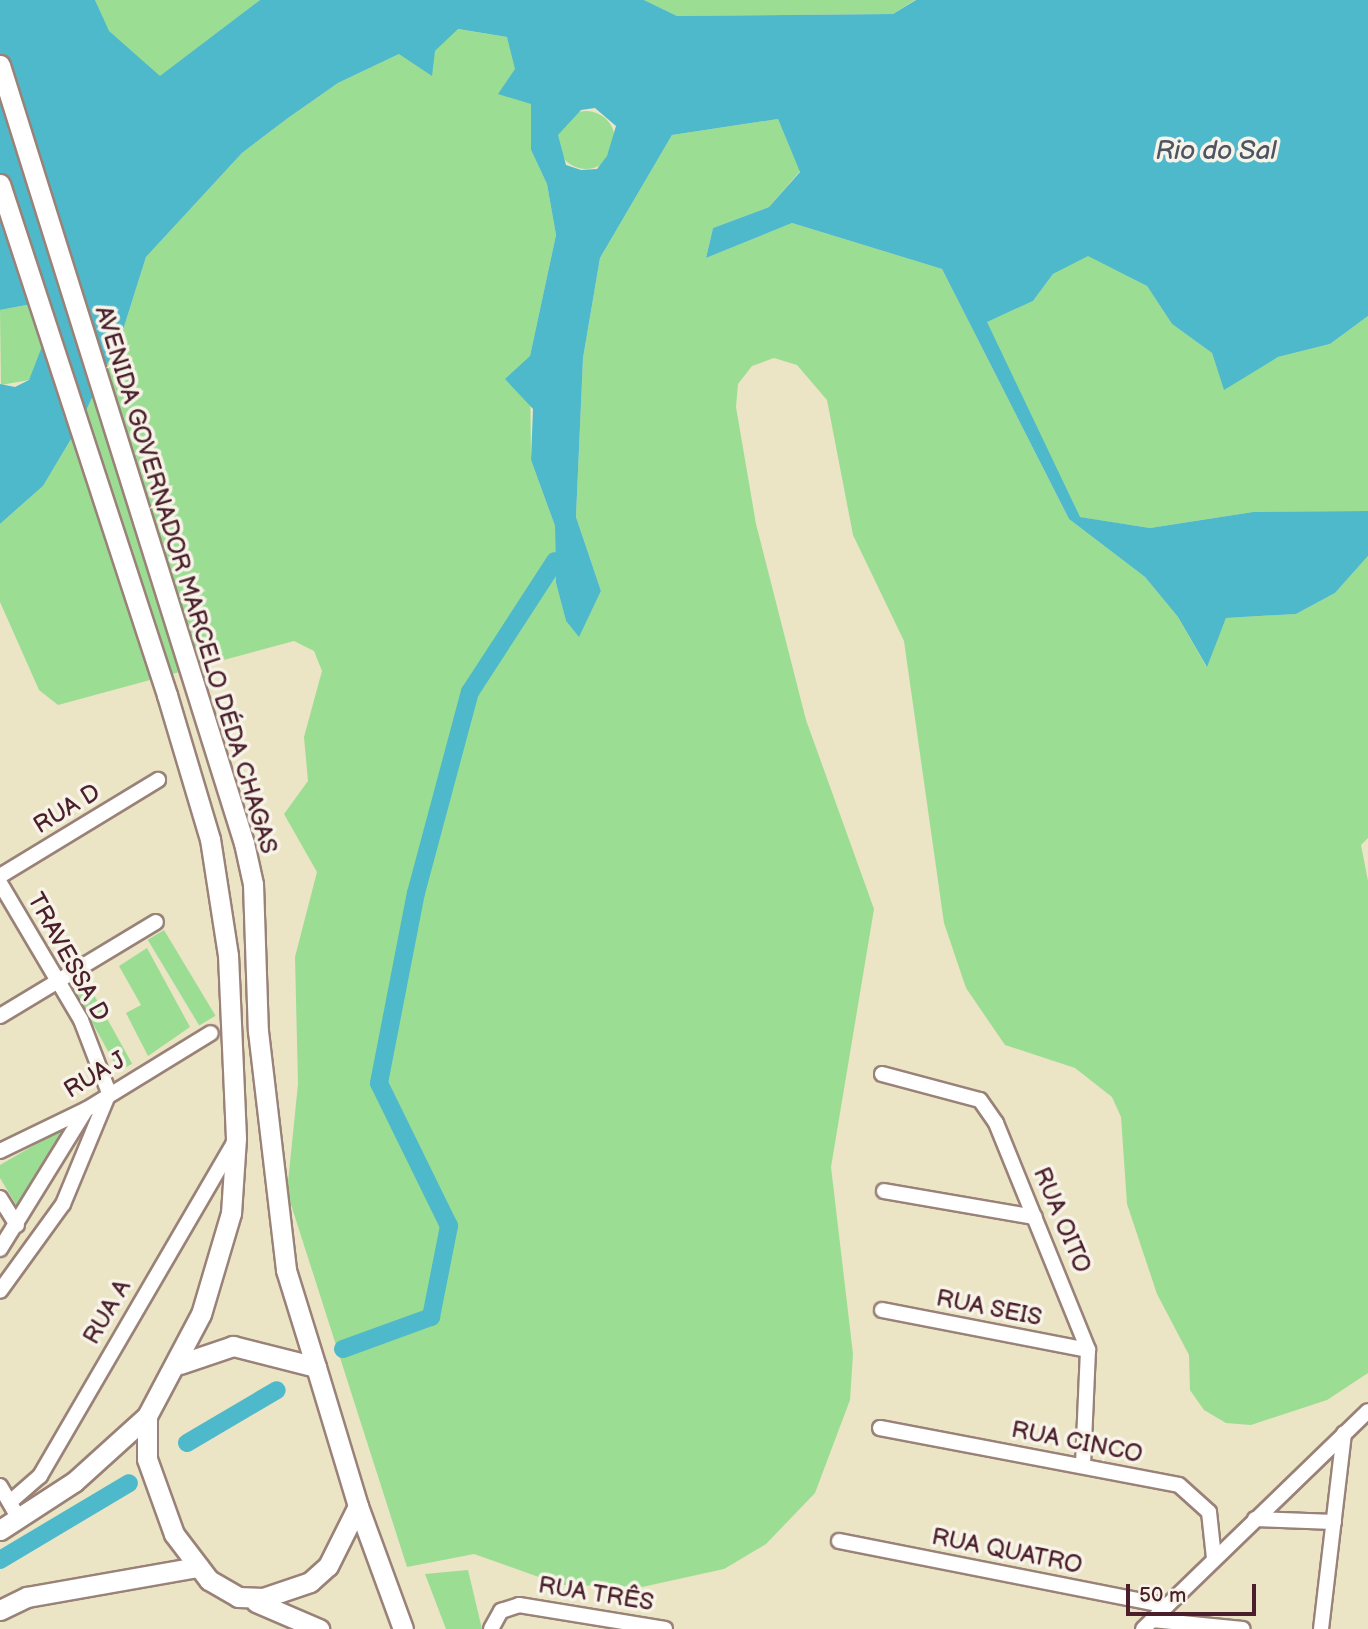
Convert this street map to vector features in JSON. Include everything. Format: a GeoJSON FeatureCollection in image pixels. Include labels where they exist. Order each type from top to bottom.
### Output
{"type":"FeatureCollection","features":[{"type":"Feature","properties":{"kind":"main road","name":"AVENIDA GOVERNADOR MARCELO DÉDA CHAGAS"},"geometry":{"type":"LineString","coordinates":[[0,65],[199,690],[253,884],[258,1031],[286,1270],[316,1367]]}},
{"type":"Feature","properties":{"kind":"main road"},"geometry":{"type":"LineString","coordinates":[[0,184],[167,695],[212,852],[228,955],[236,1138],[231,1213],[180,1364],[146,1416],[20,1521],[0,1530]]}},
{"type":"Feature","properties":{"kind":"main road"},"geometry":{"type":"LineString","coordinates":[[180,1364],[233,1346],[316,1367],[358,1506],[403,1629]]}},
{"type":"Feature","properties":{"kind":"main road"},"geometry":{"type":"LineString","coordinates":[[146,1416],[147,1459],[157,1496],[198,1567],[238,1597],[319,1629]]}},
{"type":"Feature","properties":{"kind":"main road"},"geometry":{"type":"LineString","coordinates":[[238,1597],[263,1598],[310,1582],[328,1566],[358,1506]]}},
{"type":"Feature","properties":{"kind":"main road"},"geometry":{"type":"LineString","coordinates":[[0,1610],[27,1597],[198,1567]]}},
{"type":"Feature","properties":{"kind":"street","name":"RUA D"},"geometry":{"type":"LineString","coordinates":[[0,876],[158,780]]}},
{"type":"Feature","properties":{"kind":"street","name":"TRAVESSA D"},"geometry":{"type":"LineString","coordinates":[[0,883],[81,1020],[109,1093]]}},
{"type":"Feature","properties":{"kind":"street"},"geometry":{"type":"LineString","coordinates":[[0,1016],[156,922]]}},
{"type":"Feature","properties":{"kind":"street","name":"RUA J"},"geometry":{"type":"LineString","coordinates":[[0,1151],[87,1109],[109,1093],[211,1033]]}},
{"type":"Feature","properties":{"kind":"street","name":"RUA OITO"},"geometry":{"type":"LineString","coordinates":[[882,1073],[980,1100],[1035,1217],[1088,1350],[1083,1465]]}},
{"type":"Feature","properties":{"kind":"street"},"geometry":{"type":"LineString","coordinates":[[0,1291],[64,1204],[109,1093]]}},
{"type":"Feature","properties":{"kind":"street"},"geometry":{"type":"LineString","coordinates":[[0,1250],[87,1109]]}},
{"type":"Feature","properties":{"kind":"street","name":"RUA A"},"geometry":{"type":"LineString","coordinates":[[10,1502],[40,1476],[236,1138]]}},
{"type":"Feature","properties":{"kind":"street"},"geometry":{"type":"LineString","coordinates":[[884,1191],[1035,1217]]}},
{"type":"Feature","properties":{"kind":"street"},"geometry":{"type":"LineString","coordinates":[[0,1198],[17,1225]]}},
{"type":"Feature","properties":{"kind":"street","name":"RUA SEIS"},"geometry":{"type":"LineString","coordinates":[[882,1310],[1088,1350]]}},
{"type":"Feature","properties":{"kind":"street"},"geometry":{"type":"LineString","coordinates":[[1147,1625],[1368,1410]]}},
{"type":"Feature","properties":{"kind":"street","name":"RUA CINCO"},"geometry":{"type":"LineString","coordinates":[[880,1428],[1179,1485],[1197,1495],[1209,1512],[1214,1558]]}},
{"type":"Feature","properties":{"kind":"street"},"geometry":{"type":"LineString","coordinates":[[1321,1629],[1344,1433]]}},
{"type":"Feature","properties":{"kind":"street"},"geometry":{"type":"LineString","coordinates":[[0,1486],[20,1521]]}},
{"type":"Feature","properties":{"kind":"street"},"geometry":{"type":"LineString","coordinates":[[1255,1519],[1334,1522]]}},
{"type":"Feature","properties":{"kind":"street","name":"RUA QUATRO"},"geometry":{"type":"LineString","coordinates":[[839,1541],[1167,1606]]}},
{"type":"Feature","properties":{"kind":"street","name":"RUA TRÊS"},"geometry":{"type":"LineString","coordinates":[[491,1629],[501,1611],[519,1605],[665,1629]]}},
{"type":"Feature","properties":{"kind":"street"},"geometry":{"type":"LineString","coordinates":[[1147,1625],[1243,1629]]}},
{"type":"Feature","properties":{"kind":"green space"},"geometry":{"type":"Polygon","coordinates":[[[95,0],[260,0],[160,77],[108,31],[95,0]]]}},
{"type":"Feature","properties":{"kind":"green space"},"geometry":{"type":"Polygon","coordinates":[[[644,0],[915,0],[893,14],[677,16],[644,0]]]}},
{"type":"Feature","properties":{"kind":"green space"},"geometry":{"type":"Polygon","coordinates":[[[457,29],[507,37],[531,103],[531,150],[547,184],[556,235],[530,356],[531,460],[555,526],[556,583],[566,621],[579,636],[601,591],[576,517],[583,358],[600,258],[672,135],[778,119],[800,171],[769,207],[713,228],[706,258],[792,223],[942,269],[1069,519],[1145,577],[1178,617],[1206,666],[1226,618],[1296,614],[1335,593],[1368,556],[1368,838],[1361,845],[1368,881],[1368,1373],[1327,1400],[1251,1425],[1226,1423],[1204,1410],[1190,1390],[1189,1355],[1157,1294],[1127,1204],[1121,1117],[1112,1097],[1075,1068],[1005,1045],[966,988],[944,923],[904,641],[853,535],[827,400],[797,365],[774,358],[752,366],[738,384],[736,407],[756,524],[806,720],[874,909],[831,1167],[853,1354],[850,1400],[815,1493],[766,1544],[724,1569],[642,1587],[561,1585],[474,1554],[407,1567],[287,1192],[298,1084],[295,957],[317,872],[284,814],[308,781],[304,737],[322,671],[314,651],[294,641],[58,705],[39,690],[0,602],[0,524],[43,486],[80,424],[123,330],[146,257],[242,153],[338,83],[399,54],[435,51],[457,29]]]}},
{"type":"Feature","properties":{"kind":"green space"},"geometry":{"type":"Polygon","coordinates":[[[586,111],[597,113],[610,124],[615,140],[613,151],[602,164],[586,169],[575,167],[562,156],[557,140],[559,129],[570,116],[586,111]]]}},
{"type":"Feature","properties":{"kind":"green space"},"geometry":{"type":"Polygon","coordinates":[[[1088,255],[1147,286],[1172,324],[1212,353],[1224,389],[1278,357],[1330,344],[1368,316],[1368,511],[1253,512],[1150,528],[1079,517],[986,322],[1033,301],[1053,274],[1088,255]]]}},
{"type":"Feature","properties":{"kind":"green space"},"geometry":{"type":"Polygon","coordinates":[[[37,303],[50,326],[44,354],[29,380],[1,385],[0,310],[37,303]]]}},
{"type":"Feature","properties":{"kind":"green space"},"geometry":{"type":"Polygon","coordinates":[[[164,930],[216,1016],[199,1026],[148,940],[164,930]]]}},
{"type":"Feature","properties":{"kind":"green space"},"geometry":{"type":"Polygon","coordinates":[[[147,948],[190,1027],[148,1056],[126,1013],[141,1005],[119,966],[147,948]]]}},
{"type":"Feature","properties":{"kind":"green space"},"geometry":{"type":"Polygon","coordinates":[[[89,986],[132,1064],[119,1071],[76,993],[89,986]]]}},
{"type":"Feature","properties":{"kind":"green space"},"geometry":{"type":"Polygon","coordinates":[[[64,1128],[18,1208],[0,1178],[0,1165],[64,1128]]]}},
{"type":"Feature","properties":{"kind":"green space"},"geometry":{"type":"Polygon","coordinates":[[[468,1570],[482,1629],[446,1629],[425,1574],[468,1570]]]}},
{"type":"Feature","properties":{"kind":"water","name":"Rio do Sal"},"geometry":{"type":"Polygon","coordinates":[[[0,0],[95,0],[109,31],[160,76],[260,0],[644,0],[677,16],[893,14],[916,0],[1368,0],[1368,316],[1330,344],[1278,357],[1224,390],[1212,353],[1172,324],[1147,286],[1088,256],[1053,274],[1033,301],[987,322],[1080,517],[1150,528],[1253,512],[1368,511],[1368,556],[1335,593],[1296,614],[1226,618],[1207,667],[1178,617],[1145,577],[1069,519],[942,269],[792,223],[706,258],[713,228],[769,207],[800,172],[778,119],[672,135],[600,258],[583,358],[576,517],[601,591],[579,637],[566,621],[556,583],[555,526],[531,460],[533,409],[505,379],[530,356],[556,235],[547,184],[531,150],[531,104],[498,94],[515,69],[507,37],[458,29],[435,51],[432,76],[399,54],[338,83],[242,153],[146,257],[123,330],[80,424],[43,486],[0,524],[0,384],[15,387],[29,380],[50,326],[37,303],[0,310],[0,0]],[[595,108],[581,110],[558,135],[566,165],[581,170],[597,169],[607,156],[616,126],[595,108]]]}},
{"type":"Feature","properties":{"kind":"waterway"},"geometry":{"type":"LineString","coordinates":[[343,1349],[431,1317],[449,1226],[379,1083],[416,893],[470,692],[555,561]]}},
{"type":"Feature","properties":{"kind":"waterway"},"geometry":{"type":"LineString","coordinates":[[187,1443],[277,1390]]}},
{"type":"Feature","properties":{"kind":"waterway"},"geometry":{"type":"LineString","coordinates":[[0,1560],[129,1483]]}}]}
